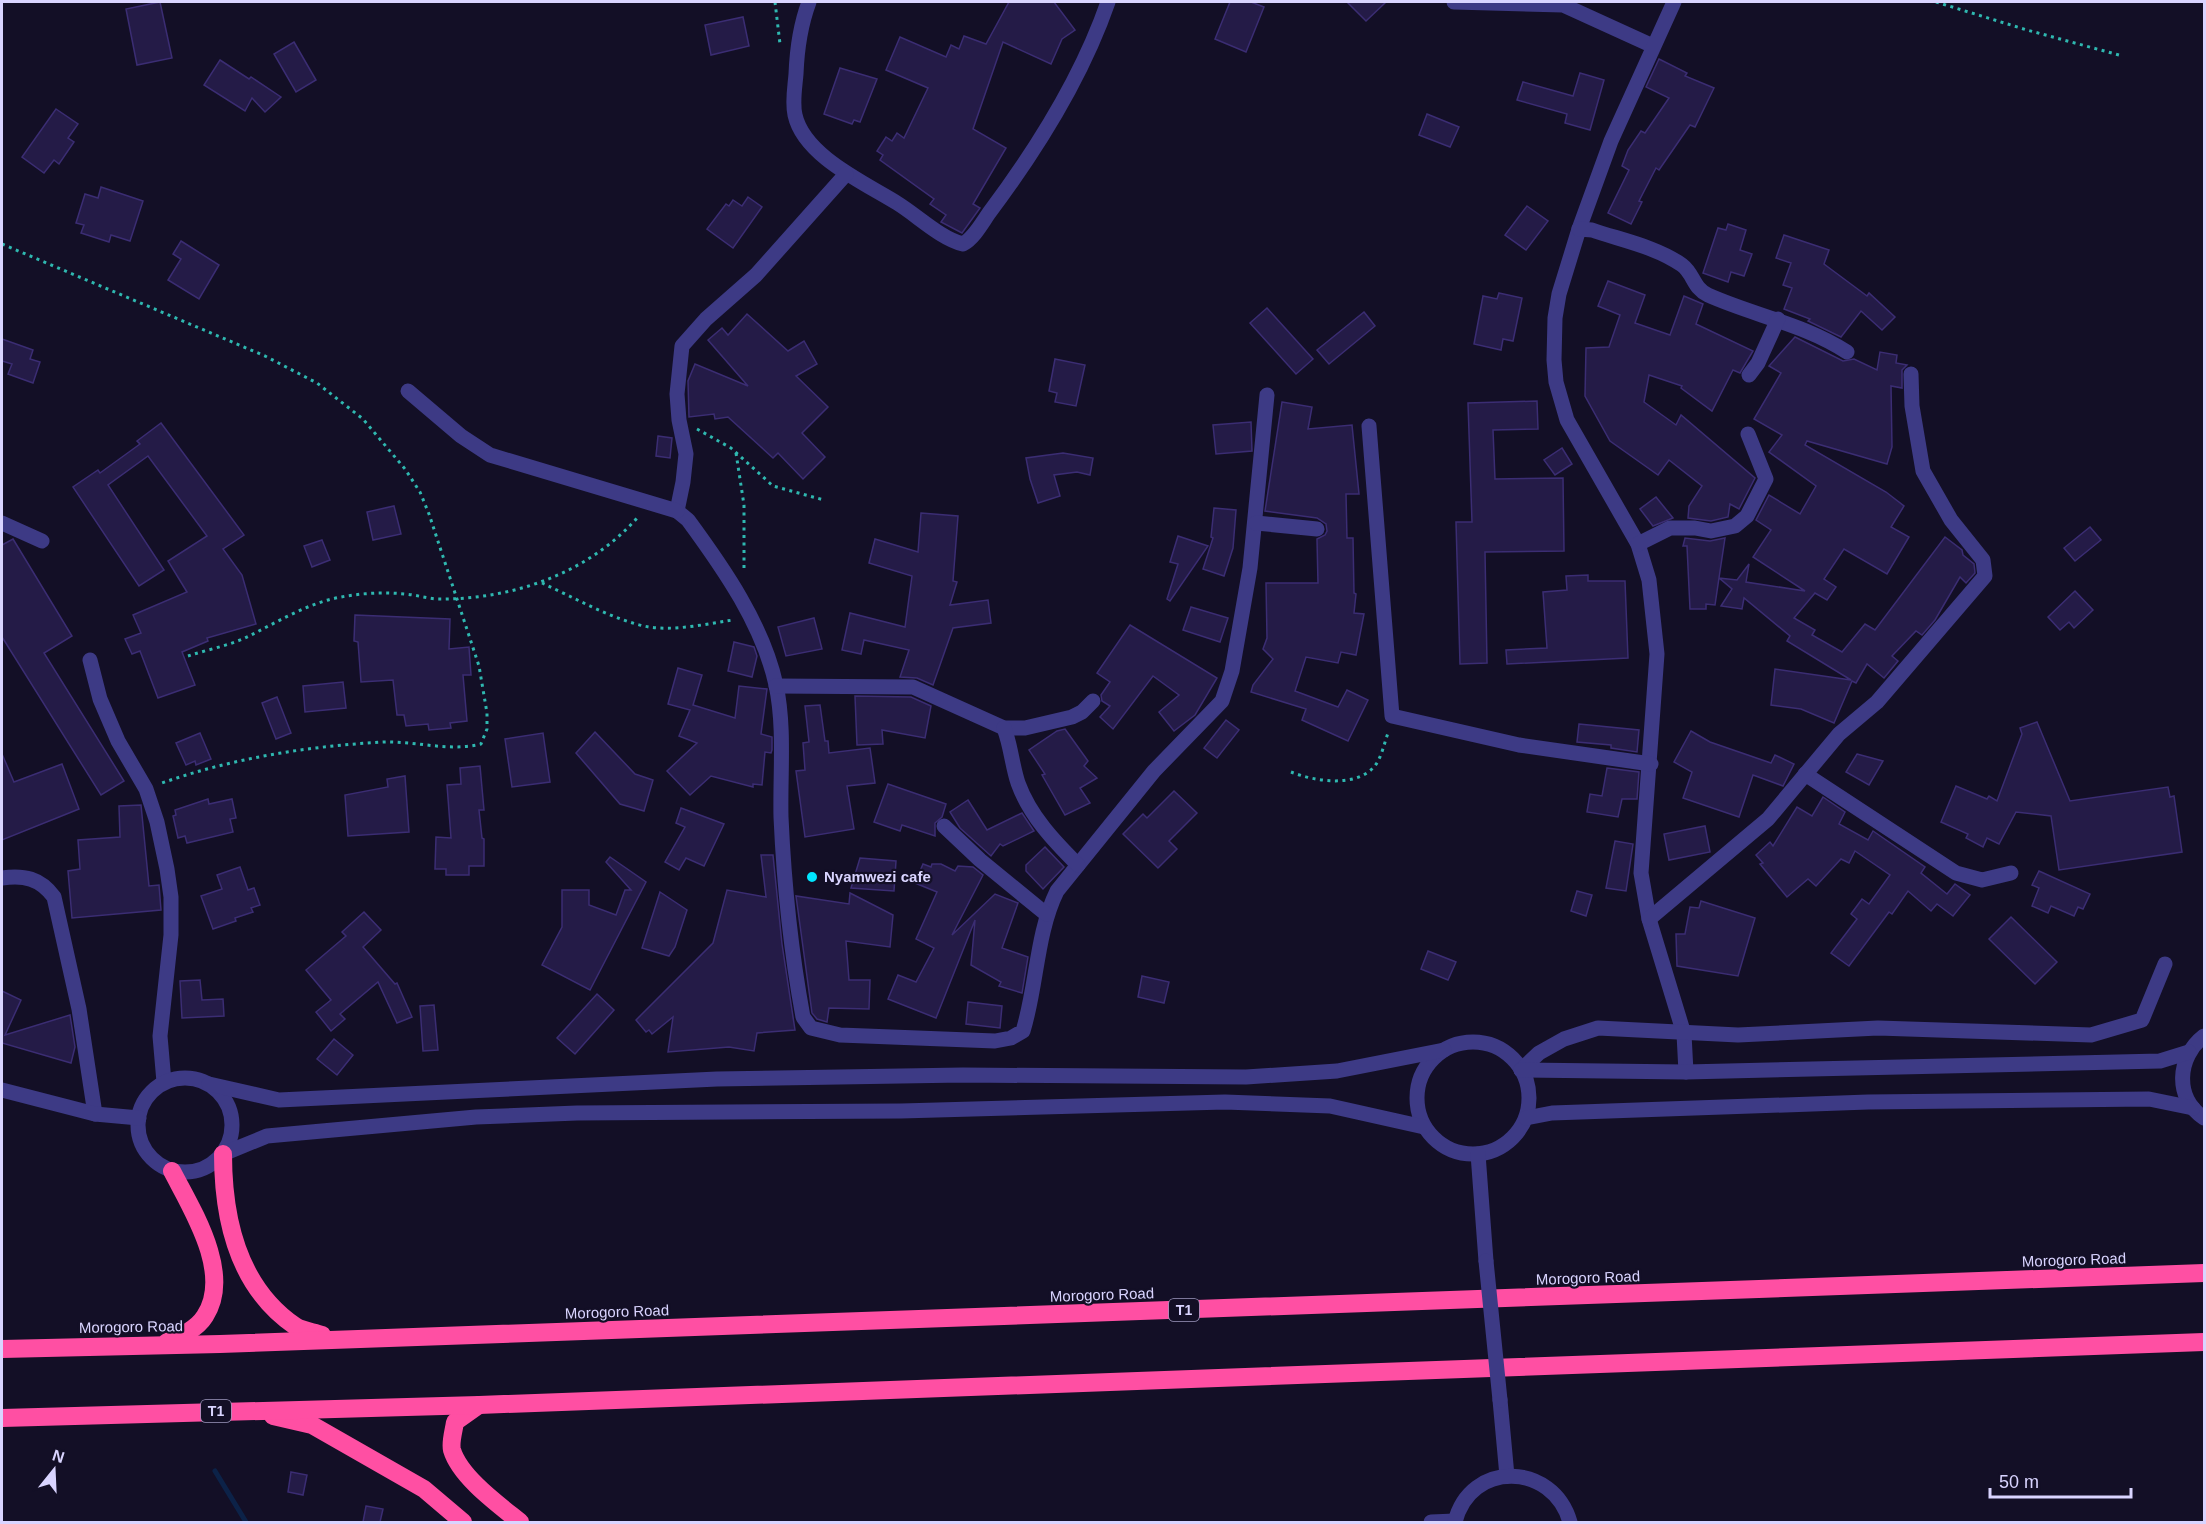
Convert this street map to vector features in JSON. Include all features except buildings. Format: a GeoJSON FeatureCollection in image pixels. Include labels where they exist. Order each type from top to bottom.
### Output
{"type":"FeatureCollection","features":[{"type":"Feature","properties":{"kind":"highway"},"geometry":{"type":"LineString","coordinates":[[223,1154],[223,1189],[239,1257],[250,1281],[297,1327],[340,1340]]}},
{"type":"Feature","properties":{"kind":"highway"},"geometry":{"type":"LineString","coordinates":[[163,1344],[187,1333],[206,1315],[214,1275],[200,1222],[172,1171]]}},
{"type":"Feature","properties":{"kind":"highway","name":"Morogoro Road"},"geometry":{"type":"LineString","coordinates":[[2,1349],[340,1340],[2205,1273]]}},
{"type":"Feature","properties":{"kind":"highway","name":"T1"},"geometry":{"type":"LineString","coordinates":[[2,1418],[479,1405],[2205,1342]]}},
{"type":"Feature","properties":{"kind":"highway"},"geometry":{"type":"LineString","coordinates":[[479,1405],[455,1422],[451,1448],[467,1474],[520,1522]]}},
{"type":"Feature","properties":{"kind":"highway"},"geometry":{"type":"LineString","coordinates":[[250,1410],[312,1425],[424,1489],[463,1522]]}},
{"type":"Feature","properties":{"kind":"street"},"geometry":{"type":"LineString","coordinates":[[809,2],[798,33],[794,114],[798,124],[815,148],[846,174],[919,216],[951,241],[966,244],[1003,194],[1052,119],[1077,74],[1108,2]]}},
{"type":"Feature","properties":{"kind":"street"},"geometry":{"type":"LineString","coordinates":[[1454,2],[1563,5],[1653,46]]}},
{"type":"Feature","properties":{"kind":"street"},"geometry":{"type":"LineString","coordinates":[[1674,2],[1611,141],[1579,229],[1555,318],[1556,382],[1567,420],[1638,544],[1649,580],[1657,654],[1651,764],[1641,873],[1649,919],[1684,1034],[1686,1072]]}},
{"type":"Feature","properties":{"kind":"street"},"geometry":{"type":"LineString","coordinates":[[677,511],[686,454],[679,420],[677,394],[684,342],[706,319],[756,275],[846,174]]}},
{"type":"Feature","properties":{"kind":"street"},"geometry":{"type":"LineString","coordinates":[[1579,229],[1592,230],[1669,258],[1684,266],[1701,291],[1746,311],[1811,331],[1847,352]]}},
{"type":"Feature","properties":{"kind":"street"},"geometry":{"type":"LineString","coordinates":[[1749,375],[1778,319]]}},
{"type":"Feature","properties":{"kind":"street"},"geometry":{"type":"LineString","coordinates":[[1649,919],[1768,819],[1839,734],[1877,702],[1985,576],[1983,560],[1951,520],[1923,471],[1912,406],[1911,374]]}},
{"type":"Feature","properties":{"kind":"street"},"geometry":{"type":"LineString","coordinates":[[408,391],[475,447],[490,455],[677,511],[688,520],[707,545],[742,602],[767,656],[776,686],[780,721],[781,817],[791,939],[803,1017],[811,1028],[840,1035],[994,1041],[1011,1038],[1023,1031],[1032,1000],[1046,914],[1057,891],[1154,771],[1222,701],[1240,630],[1256,523],[1267,395]]}},
{"type":"Feature","properties":{"kind":"street"},"geometry":{"type":"LineString","coordinates":[[1369,426],[1385,604],[1391,712],[1395,718],[1520,745],[1651,764]]}},
{"type":"Feature","properties":{"kind":"street"},"geometry":{"type":"LineString","coordinates":[[1638,544],[1670,528],[1724,530],[1735,526],[1747,516],[1766,478],[1748,434]]}},
{"type":"Feature","properties":{"kind":"street"},"geometry":{"type":"LineString","coordinates":[[2,523],[42,541]]}},
{"type":"Feature","properties":{"kind":"street"},"geometry":{"type":"LineString","coordinates":[[1256,523],[1317,529]]}},
{"type":"Feature","properties":{"kind":"street"},"geometry":{"type":"LineString","coordinates":[[90,660],[100,699],[118,741],[146,789],[157,822],[171,897],[169,954],[160,1036],[165,1082]]}},
{"type":"Feature","properties":{"kind":"street"},"geometry":{"type":"LineString","coordinates":[[776,686],[913,687],[1004,728],[1025,728],[1072,717],[1082,712],[1093,701]]}},
{"type":"Feature","properties":{"kind":"street"},"geometry":{"type":"LineString","coordinates":[[1004,728],[1018,782],[1026,802],[1047,833],[1078,865]]}},
{"type":"Feature","properties":{"kind":"street"},"geometry":{"type":"LineString","coordinates":[[1805,774],[1956,873],[1982,880],[2011,873]]}},
{"type":"Feature","properties":{"kind":"street"},"geometry":{"type":"LineString","coordinates":[[944,826],[980,860],[1046,914]]}},
{"type":"Feature","properties":{"kind":"street"},"geometry":{"type":"LineString","coordinates":[[2,878],[19,876],[44,883],[54,897],[79,1009],[95,1114]]}},
{"type":"Feature","properties":{"kind":"street"},"geometry":{"type":"LineString","coordinates":[[1521,1070],[1539,1053],[1564,1039],[1598,1028],[1684,1034],[1799,1034],[1878,1028],[2091,1035],[2142,1020],[2165,964]]}},
{"type":"Feature","properties":{"kind":"street"},"geometry":{"type":"LineString","coordinates":[[2205,1036],[2189,1052],[2182,1074],[2183,1086],[2193,1108],[2205,1119]]}},
{"type":"Feature","properties":{"kind":"street"},"geometry":{"type":"LineString","coordinates":[[209,1084],[218,1091],[230,1110],[232,1133],[223,1154],[215,1162],[194,1172],[172,1171],[161,1166],[144,1150],[137,1129],[139,1118],[147,1096],[165,1082],[187,1078],[279,1100],[543,1085],[717,1079],[963,1075],[1246,1077],[1337,1071],[1444,1050],[1468,1042],[1480,1043],[1504,1052],[1521,1070],[1529,1094],[1526,1118],[1520,1130],[1502,1147],[1478,1154],[1465,1154],[1441,1145],[1424,1127],[1418,1109],[1417,1090],[1426,1067],[1444,1050]]}},
{"type":"Feature","properties":{"kind":"street"},"geometry":{"type":"LineString","coordinates":[[1521,1070],[1686,1072],[2160,1061],[2189,1052]]}},
{"type":"Feature","properties":{"kind":"street"},"geometry":{"type":"LineString","coordinates":[[2,1090],[95,1114],[139,1118]]}},
{"type":"Feature","properties":{"kind":"street"},"geometry":{"type":"LineString","coordinates":[[1526,1118],[1552,1113],[1868,1102],[2149,1099],[2193,1108]]}},
{"type":"Feature","properties":{"kind":"street"},"geometry":{"type":"LineString","coordinates":[[223,1154],[267,1136],[476,1117],[600,1112],[913,1110],[1225,1102],[1330,1106],[1424,1127]]}},
{"type":"Feature","properties":{"kind":"street"},"geometry":{"type":"LineString","coordinates":[[1478,1154],[1507,1476]]}},
{"type":"Feature","properties":{"kind":"street"},"geometry":{"type":"LineString","coordinates":[[1431,1522],[1455,1522],[1465,1499],[1474,1490],[1495,1478],[1521,1476],[1547,1487],[1564,1508],[1570,1522]]}},
{"type":"Feature","properties":{"kind":"path"},"geometry":{"type":"LineString","coordinates":[[1936,2],[2119,55]]}},
{"type":"Feature","properties":{"kind":"path"},"geometry":{"type":"LineString","coordinates":[[2,244],[168,312],[266,356],[317,383],[348,405],[380,437],[420,492],[459,598],[483,687],[487,729],[481,744],[466,748],[387,742],[311,749],[238,761],[146,789]]}},
{"type":"Feature","properties":{"kind":"path"},"geometry":{"type":"LineString","coordinates":[[679,420],[715,438],[735,452],[773,486],[824,500]]}},
{"type":"Feature","properties":{"kind":"path"},"geometry":{"type":"LineString","coordinates":[[735,452],[744,505],[746,551],[742,602]]}},
{"type":"Feature","properties":{"kind":"path"},"geometry":{"type":"LineString","coordinates":[[188,656],[242,639],[308,607],[340,597],[374,593],[459,598],[508,593],[540,583],[578,565],[619,537],[640,515]]}},
{"type":"Feature","properties":{"kind":"path"},"geometry":{"type":"LineString","coordinates":[[540,583],[578,598],[615,618],[650,627],[688,627],[749,617]]}},
{"type":"Feature","properties":{"kind":"path"},"geometry":{"type":"LineString","coordinates":[[1291,772],[1315,781],[1342,780],[1368,771],[1376,764],[1395,718]]}},
{"type":"Feature","properties":{"kind":"waterway"},"geometry":{"type":"LineString","coordinates":[[215,1471],[246,1522]]}},
{"type":"Feature","properties":{"kind":"place","name":"Nyamwezi cafe"},"geometry":{"type":"Point","coordinates":[812,877]}}]}
